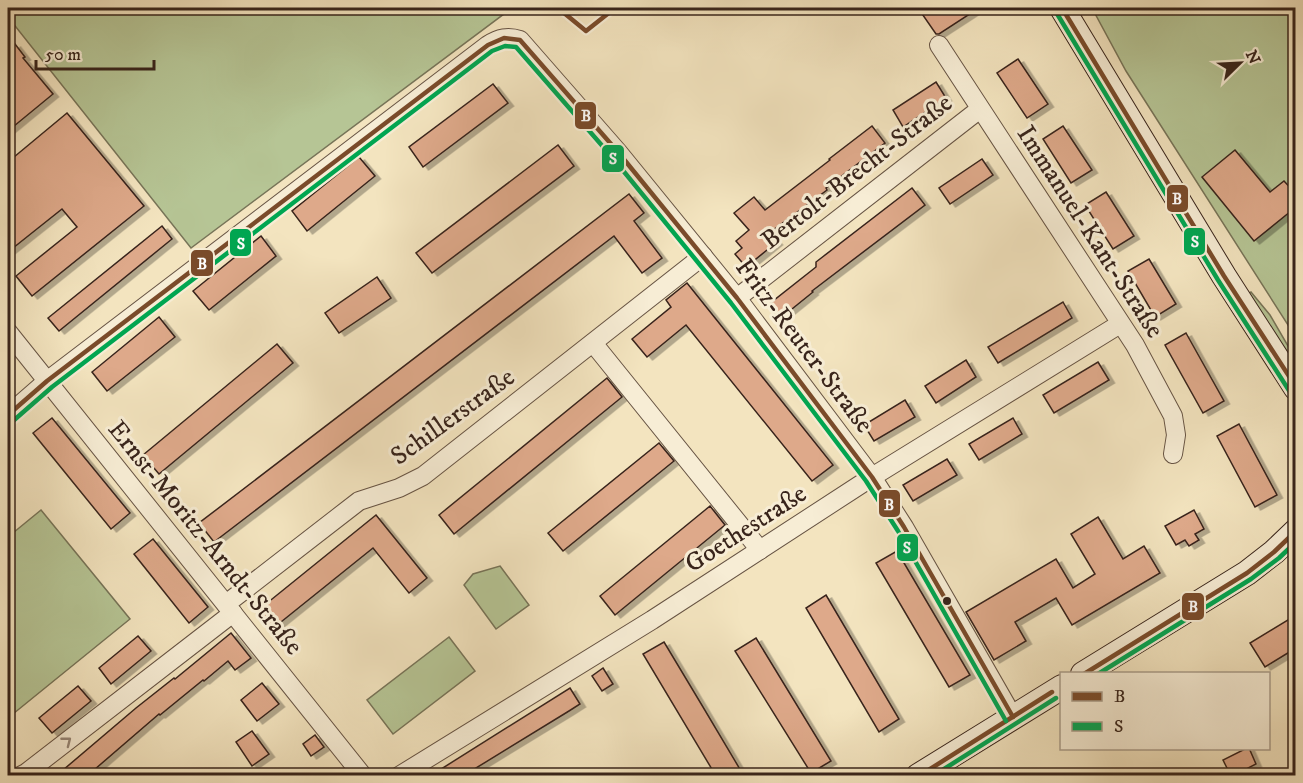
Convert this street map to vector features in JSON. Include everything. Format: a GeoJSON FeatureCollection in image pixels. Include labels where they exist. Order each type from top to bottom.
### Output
{"type":"FeatureCollection","features":[{"type":"Feature","properties":{"kind":"main road"},"geometry":{"type":"LineString","coordinates":[[1062,8],[1224,276],[1296,388]]}},
{"type":"Feature","properties":{"kind":"main road"},"geometry":{"type":"LineString","coordinates":[[1086,672],[1247,573],[1296,531]]}},
{"type":"Feature","properties":{"kind":"main road"},"geometry":{"type":"LineString","coordinates":[[922,774],[1060,688]]}},
{"type":"Feature","properties":{"kind":"street","name":"Fritz-Reuter-Straße"},"geometry":{"type":"LineString","coordinates":[[47,381],[488,45],[498,39],[520,40],[618,152],[737,298],[872,477],[904,527],[1013,717]]}},
{"type":"Feature","properties":{"kind":"street","name":"Immanuel-Kant-Straße"},"geometry":{"type":"LineString","coordinates":[[939,45],[1135,345],[1173,416],[1176,435],[1173,454]]}},
{"type":"Feature","properties":{"kind":"street","name":"Bertolt-Brecht-Straße"},"geometry":{"type":"LineString","coordinates":[[737,298],[980,109]]}},
{"type":"Feature","properties":{"kind":"street","name":"Schillerstraße"},"geometry":{"type":"LineString","coordinates":[[20,776],[359,501],[399,488],[423,476],[703,256]]}},
{"type":"Feature","properties":{"kind":"street","name":"Goethestraße"},"geometry":{"type":"LineString","coordinates":[[399,776],[652,620],[872,477],[1120,324]]}},
{"type":"Feature","properties":{"kind":"street","name":"Ernst-Moritz-Arndt-Straße"},"geometry":{"type":"LineString","coordinates":[[8,332],[363,776]]}},
{"type":"Feature","properties":{"kind":"street"},"geometry":{"type":"LineString","coordinates":[[593,343],[760,550]]}},
{"type":"Feature","properties":{"kind":"street"},"geometry":{"type":"LineString","coordinates":[[8,415],[47,381]]}},
{"type":"Feature","properties":{"kind":"green space"},"geometry":{"type":"Polygon","coordinates":[[[8,8],[512,8],[191,248],[8,17],[8,8]]]}},
{"type":"Feature","properties":{"kind":"green space"},"geometry":{"type":"Polygon","coordinates":[[[1092,8],[1295,8],[1295,336],[1126,71],[1092,8]]]}},
{"type":"Feature","properties":{"kind":"green space"},"geometry":{"type":"Polygon","coordinates":[[[1251,292],[1270,315],[1295,358],[1295,372],[1247,294],[1251,292]]]}},
{"type":"Feature","properties":{"kind":"green space"},"geometry":{"type":"Polygon","coordinates":[[[41,510],[130,619],[8,718],[8,537],[41,510]]]}},
{"type":"Feature","properties":{"kind":"green space"},"geometry":{"type":"Polygon","coordinates":[[[500,566],[529,605],[496,629],[464,585],[473,574],[500,566]]]}},
{"type":"Feature","properties":{"kind":"green space"},"geometry":{"type":"Polygon","coordinates":[[[449,637],[475,671],[393,734],[367,700],[449,637]]]}},
{"type":"Feature","properties":{"kind":"building"},"geometry":{"type":"Polygon","coordinates":[[[918,8],[979,8],[936,34],[918,8]]]}},
{"type":"Feature","properties":{"kind":"building"},"geometry":{"type":"Polygon","coordinates":[[[15,44],[25,57],[23,58],[53,94],[8,131],[8,50],[15,44]]]}},
{"type":"Feature","properties":{"kind":"building"},"geometry":{"type":"Polygon","coordinates":[[[1018,59],[1048,104],[1027,118],[997,73],[1018,59]]]}},
{"type":"Feature","properties":{"kind":"building"},"geometry":{"type":"Polygon","coordinates":[[[936,82],[946,98],[903,127],[893,110],[936,82]]]}},
{"type":"Feature","properties":{"kind":"building"},"geometry":{"type":"Polygon","coordinates":[[[493,84],[508,103],[423,167],[409,147],[493,84]]]}},
{"type":"Feature","properties":{"kind":"building"},"geometry":{"type":"Polygon","coordinates":[[[67,113],[144,206],[32,296],[16,276],[77,227],[62,209],[8,252],[8,162],[67,113]]]}},
{"type":"Feature","properties":{"kind":"building"},"geometry":{"type":"Polygon","coordinates":[[[872,126],[885,143],[769,233],[777,242],[746,267],[735,254],[742,248],[736,241],[749,230],[734,213],[754,197],[765,210],[872,126]]]}},
{"type":"Feature","properties":{"kind":"building"},"geometry":{"type":"Polygon","coordinates":[[[1063,126],[1092,170],[1071,183],[1043,139],[1063,126]]]}},
{"type":"Feature","properties":{"kind":"building"},"geometry":{"type":"Polygon","coordinates":[[[558,145],[574,166],[432,273],[416,253],[558,145]]]}},
{"type":"Feature","properties":{"kind":"building"},"geometry":{"type":"Polygon","coordinates":[[[1235,150],[1270,192],[1284,181],[1296,194],[1296,207],[1254,241],[1202,177],[1235,150]]]}},
{"type":"Feature","properties":{"kind":"building"},"geometry":{"type":"Polygon","coordinates":[[[359,157],[375,176],[307,231],[292,211],[359,157]]]}},
{"type":"Feature","properties":{"kind":"building"},"geometry":{"type":"Polygon","coordinates":[[[982,159],[993,175],[950,204],[939,188],[982,159]]]}},
{"type":"Feature","properties":{"kind":"building"},"geometry":{"type":"Polygon","coordinates":[[[912,188],[925,205],[812,291],[782,317],[777,317],[768,305],[816,267],[816,262],[912,188]]]}},
{"type":"Feature","properties":{"kind":"building"},"geometry":{"type":"Polygon","coordinates":[[[1106,192],[1134,236],[1113,249],[1085,205],[1106,192]]]}},
{"type":"Feature","properties":{"kind":"building"},"geometry":{"type":"Polygon","coordinates":[[[629,194],[644,213],[634,221],[662,258],[642,273],[614,236],[214,542],[199,523],[629,194]]]}},
{"type":"Feature","properties":{"kind":"building"},"geometry":{"type":"Polygon","coordinates":[[[162,226],[172,239],[59,331],[48,318],[162,226]]]}},
{"type":"Feature","properties":{"kind":"building"},"geometry":{"type":"Polygon","coordinates":[[[261,236],[276,256],[209,310],[193,291],[261,236]]]}},
{"type":"Feature","properties":{"kind":"building"},"geometry":{"type":"Polygon","coordinates":[[[1149,259],[1176,304],[1155,317],[1128,271],[1149,259]]]}},
{"type":"Feature","properties":{"kind":"building"},"geometry":{"type":"Polygon","coordinates":[[[377,277],[391,298],[339,333],[325,313],[377,277]]]}},
{"type":"Feature","properties":{"kind":"building"},"geometry":{"type":"Polygon","coordinates":[[[687,283],[833,465],[812,481],[686,325],[647,357],[632,339],[671,307],[666,300],[687,283]]]}},
{"type":"Feature","properties":{"kind":"building"},"geometry":{"type":"Polygon","coordinates":[[[1063,302],[1072,318],[998,363],[988,347],[1063,302]]]}},
{"type":"Feature","properties":{"kind":"building"},"geometry":{"type":"Polygon","coordinates":[[[159,317],[175,337],[107,391],[92,372],[159,317]]]}},
{"type":"Feature","properties":{"kind":"building"},"geometry":{"type":"Polygon","coordinates":[[[1186,333],[1224,401],[1203,413],[1165,345],[1186,333]]]}},
{"type":"Feature","properties":{"kind":"building"},"geometry":{"type":"Polygon","coordinates":[[[277,344],[293,363],[159,474],[143,455],[277,344]]]}},
{"type":"Feature","properties":{"kind":"building"},"geometry":{"type":"Polygon","coordinates":[[[966,360],[976,377],[936,403],[925,386],[966,360]]]}},
{"type":"Feature","properties":{"kind":"building"},"geometry":{"type":"Polygon","coordinates":[[[1098,362],[1109,380],[1054,413],[1043,395],[1098,362]]]}},
{"type":"Feature","properties":{"kind":"building"},"geometry":{"type":"Polygon","coordinates":[[[607,378],[622,397],[454,534],[439,515],[607,378]]]}},
{"type":"Feature","properties":{"kind":"building"},"geometry":{"type":"Polygon","coordinates":[[[905,400],[915,417],[874,441],[864,425],[905,400]]]}},
{"type":"Feature","properties":{"kind":"building"},"geometry":{"type":"Polygon","coordinates":[[[52,418],[130,513],[111,529],[33,433],[52,418]]]}},
{"type":"Feature","properties":{"kind":"building"},"geometry":{"type":"Polygon","coordinates":[[[1013,418],[1022,434],[979,460],[969,444],[1013,418]]]}},
{"type":"Feature","properties":{"kind":"building"},"geometry":{"type":"Polygon","coordinates":[[[1239,424],[1277,495],[1255,507],[1217,436],[1239,424]]]}},
{"type":"Feature","properties":{"kind":"building"},"geometry":{"type":"Polygon","coordinates":[[[659,443],[674,461],[563,551],[548,533],[659,443]]]}},
{"type":"Feature","properties":{"kind":"building"},"geometry":{"type":"Polygon","coordinates":[[[947,459],[957,475],[913,501],[903,485],[947,459]]]}},
{"type":"Feature","properties":{"kind":"building"},"geometry":{"type":"Polygon","coordinates":[[[710,506],[725,525],[615,615],[600,596],[710,506]]]}},
{"type":"Feature","properties":{"kind":"building"},"geometry":{"type":"Polygon","coordinates":[[[1194,510],[1204,529],[1195,534],[1199,540],[1189,546],[1185,540],[1176,545],[1165,526],[1194,510]]]}},
{"type":"Feature","properties":{"kind":"building"},"geometry":{"type":"Polygon","coordinates":[[[376,515],[427,578],[409,593],[373,548],[271,630],[256,612],[376,515]]]}},
{"type":"Feature","properties":{"kind":"building"},"geometry":{"type":"Polygon","coordinates":[[[1098,517],[1123,559],[1144,546],[1160,573],[1072,625],[1056,598],[1015,622],[1026,641],[994,660],[966,612],[1056,559],[1073,588],[1095,574],[1071,534],[1098,517]]]}},
{"type":"Feature","properties":{"kind":"building"},"geometry":{"type":"Polygon","coordinates":[[[153,539],[208,607],[189,623],[134,554],[153,539]]]}},
{"type":"Feature","properties":{"kind":"building"},"geometry":{"type":"Polygon","coordinates":[[[897,551],[970,675],[949,687],[876,563],[897,551]]]}},
{"type":"Feature","properties":{"kind":"building"},"geometry":{"type":"Polygon","coordinates":[[[826,595],[899,719],[879,732],[806,608],[826,595]]]}},
{"type":"Feature","properties":{"kind":"building"},"geometry":{"type":"Polygon","coordinates":[[[1296,615],[1296,648],[1265,667],[1250,643],[1296,615]]]}},
{"type":"Feature","properties":{"kind":"building"},"geometry":{"type":"Polygon","coordinates":[[[231,633],[251,658],[235,670],[228,661],[159,714],[87,776],[56,776],[136,708],[231,633]]]}},
{"type":"Feature","properties":{"kind":"building"},"geometry":{"type":"Polygon","coordinates":[[[138,636],[151,651],[111,684],[99,668],[138,636]]]}},
{"type":"Feature","properties":{"kind":"building"},"geometry":{"type":"Polygon","coordinates":[[[756,638],[831,761],[811,773],[735,651],[756,638]]]}},
{"type":"Feature","properties":{"kind":"building"},"geometry":{"type":"Polygon","coordinates":[[[664,642],[744,776],[716,776],[643,654],[664,642]]]}},
{"type":"Feature","properties":{"kind":"building"},"geometry":{"type":"Polygon","coordinates":[[[603,668],[613,684],[602,691],[592,676],[603,668]]]}},
{"type":"Feature","properties":{"kind":"building"},"geometry":{"type":"Polygon","coordinates":[[[262,683],[279,704],[257,721],[241,700],[262,683]]]}},
{"type":"Feature","properties":{"kind":"building"},"geometry":{"type":"Polygon","coordinates":[[[78,686],[91,701],[52,733],[39,718],[78,686]]]}},
{"type":"Feature","properties":{"kind":"building"},"geometry":{"type":"Polygon","coordinates":[[[570,688],[580,704],[569,711],[463,776],[430,776],[570,688]]]}},
{"type":"Feature","properties":{"kind":"building"},"geometry":{"type":"Polygon","coordinates":[[[252,731],[269,754],[252,766],[236,742],[252,731]]]}},
{"type":"Feature","properties":{"kind":"building"},"geometry":{"type":"Polygon","coordinates":[[[315,735],[324,747],[311,756],[303,744],[315,735]]]}},
{"type":"Feature","properties":{"kind":"building"},"geometry":{"type":"Polygon","coordinates":[[[1243,750],[1250,750],[1256,764],[1231,776],[1223,760],[1243,750]]]}},
{"type":"Feature","properties":{"kind":"transit line","name":"B"},"geometry":{"type":"LineString","coordinates":[[558,8],[586,31],[615,8]]}},
{"type":"Feature","properties":{"kind":"transit line","name":"B"},"geometry":{"type":"LineString","coordinates":[[1062,8],[1224,276],[1296,387]]}},
{"type":"Feature","properties":{"kind":"transit line","name":"S"},"geometry":{"type":"LineString","coordinates":[[1056,12],[1218,280],[1290,392]]}},
{"type":"Feature","properties":{"kind":"transit line","name":"B"},"geometry":{"type":"LineString","coordinates":[[8,415],[47,381],[488,45],[504,38],[520,40],[618,152],[737,298],[872,477],[904,527],[1013,717]]}},
{"type":"Feature","properties":{"kind":"transit line","name":"S"},"geometry":{"type":"LineString","coordinates":[[13,421],[52,387],[492,51],[505,46],[516,47],[612,157],[731,303],[866,481],[898,531],[1006,721]]}},
{"type":"Feature","properties":{"kind":"transit line","name":"B"},"geometry":{"type":"LineString","coordinates":[[1087,672],[1247,573],[1296,531]]}},
{"type":"Feature","properties":{"kind":"transit line","name":"S"},"geometry":{"type":"LineString","coordinates":[[1101,672],[1251,579],[1296,542]]}},
{"type":"Feature","properties":{"kind":"transit line","name":"B"},"geometry":{"type":"LineString","coordinates":[[919,776],[1052,692]]}},
{"type":"Feature","properties":{"kind":"transit line","name":"S"},"geometry":{"type":"LineString","coordinates":[[933,776],[1056,698]]}}]}
